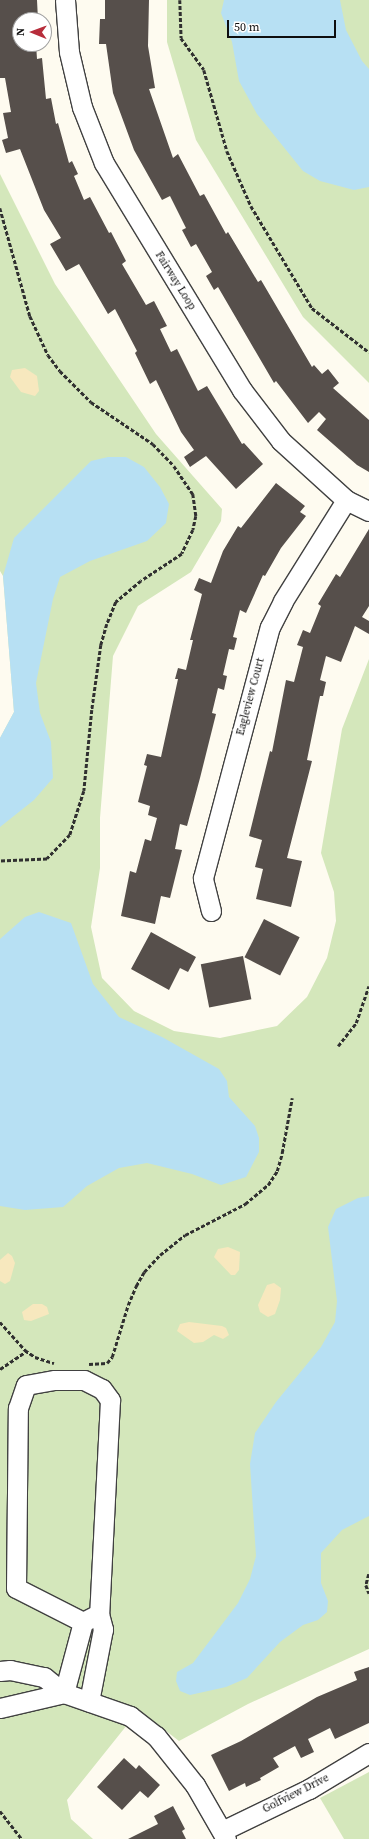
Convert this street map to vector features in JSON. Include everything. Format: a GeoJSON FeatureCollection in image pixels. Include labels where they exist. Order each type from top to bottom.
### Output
{"type":"FeatureCollection","features":[{"type":"Feature","properties":{"kind":"street","name":"Fairway Loop"},"geometry":{"type":"LineString","coordinates":[[65,0],[69,52],[82,107],[104,163],[242,390],[281,441],[346,500],[369,511]]}},
{"type":"Feature","properties":{"kind":"street","name":"Eagleview Court"},"geometry":{"type":"LineString","coordinates":[[211,911],[203,878],[270,627],[283,601],[346,500]]}},
{"type":"Feature","properties":{"kind":"street"},"geometry":{"type":"LineString","coordinates":[[64,1693],[91,1618],[110,1400],[102,1389],[84,1380],[55,1380],[26,1385],[18,1408],[16,1588],[91,1618],[103,1629],[89,1702]]}},
{"type":"Feature","properties":{"kind":"street"},"geometry":{"type":"LineString","coordinates":[[0,1671],[10,1670],[44,1677],[64,1693],[130,1716],[156,1736],[195,1785],[224,1835]]}},
{"type":"Feature","properties":{"kind":"street"},"geometry":{"type":"LineString","coordinates":[[0,1708],[64,1693]]}},
{"type":"Feature","properties":{"kind":"street","name":"Golfview Drive"},"geometry":{"type":"LineString","coordinates":[[224,1835],[308,1789],[369,1753]]}},
{"type":"Feature","properties":{"kind":"path"},"geometry":{"type":"LineString","coordinates":[[180,0],[181,38],[204,70],[227,151],[251,206],[312,308],[369,352]]}},
{"type":"Feature","properties":{"kind":"path"},"geometry":{"type":"LineString","coordinates":[[0,208],[32,321],[48,354],[90,402],[153,444],[174,466],[193,494],[196,516],[193,530],[182,554],[141,581],[116,602],[107,624],[101,645],[92,710],[84,791],[70,835],[47,859],[0,861]]}},
{"type":"Feature","properties":{"kind":"path"},"geometry":{"type":"LineString","coordinates":[[338,1046],[356,1023],[369,986]]}},
{"type":"Feature","properties":{"kind":"path"},"geometry":{"type":"LineString","coordinates":[[84,1364],[107,1362],[112,1357],[136,1286],[144,1272],[160,1255],[185,1235],[245,1204],[268,1185],[277,1171],[282,1153],[292,1098]]}},
{"type":"Feature","properties":{"kind":"path"},"geometry":{"type":"LineString","coordinates":[[0,1322],[27,1351],[35,1357],[60,1364]]}},
{"type":"Feature","properties":{"kind":"path"},"geometry":{"type":"LineString","coordinates":[[0,1369],[27,1351]]}},
{"type":"Feature","properties":{"kind":"path"},"geometry":{"type":"LineString","coordinates":[[369,1574],[366,1585],[369,1593]]}},
{"type":"Feature","properties":{"kind":"path"},"geometry":{"type":"LineString","coordinates":[[0,1811],[22,1839]]}},
{"type":"Feature","properties":{"kind":"green space"},"geometry":{"type":"Polygon","coordinates":[[[167,0],[369,0],[369,383],[303,317],[196,140],[167,42],[167,0]]]}},
{"type":"Feature","properties":{"kind":"green space"},"geometry":{"type":"Polygon","coordinates":[[[0,174],[55,284],[156,434],[222,509],[221,521],[191,572],[138,606],[113,656],[100,818],[100,868],[91,927],[102,978],[134,1011],[174,1031],[220,1038],[277,1026],[307,997],[327,958],[336,921],[334,892],[321,853],[342,729],[369,659],[369,1649],[248,1704],[179,1741],[139,1710],[67,1800],[71,1819],[93,1839],[0,1839],[0,738],[14,712],[3,576],[0,571],[0,174]]]}},
{"type":"Feature","properties":{"kind":"green space"},"geometry":{"type":"Polygon","coordinates":[[[369,1772],[369,1839],[344,1839],[320,1798],[369,1772]]]}},
{"type":"Feature","properties":{"kind":"sand"},"geometry":{"type":"Polygon","coordinates":[[[25,368],[37,376],[39,391],[35,396],[21,392],[10,377],[12,370],[25,368]]]}},
{"type":"Feature","properties":{"kind":"sand"},"geometry":{"type":"Polygon","coordinates":[[[228,1247],[240,1252],[239,1270],[235,1275],[231,1275],[214,1257],[218,1249],[228,1247]]]}},
{"type":"Feature","properties":{"kind":"sand"},"geometry":{"type":"Polygon","coordinates":[[[8,1253],[12,1256],[15,1263],[10,1281],[5,1284],[0,1281],[0,1260],[8,1253]]]}},
{"type":"Feature","properties":{"kind":"sand"},"geometry":{"type":"Polygon","coordinates":[[[274,1283],[281,1288],[280,1300],[275,1314],[268,1317],[260,1312],[258,1305],[267,1285],[274,1283]]]}},
{"type":"Feature","properties":{"kind":"sand"},"geometry":{"type":"Polygon","coordinates":[[[33,1304],[42,1304],[47,1307],[49,1314],[31,1321],[24,1320],[22,1312],[33,1304]]]}},
{"type":"Feature","properties":{"kind":"sand"},"geometry":{"type":"Polygon","coordinates":[[[189,1322],[222,1326],[226,1328],[229,1335],[223,1339],[214,1335],[203,1342],[194,1343],[177,1331],[180,1324],[189,1322]]]}},
{"type":"Feature","properties":{"kind":"water"},"geometry":{"type":"Polygon","coordinates":[[[224,0],[340,0],[346,30],[362,61],[369,69],[369,187],[354,190],[320,181],[303,171],[257,114],[239,81],[232,42],[221,13],[224,0]]]}},
{"type":"Feature","properties":{"kind":"water"},"geometry":{"type":"Polygon","coordinates":[[[108,457],[126,457],[144,467],[160,487],[169,504],[166,523],[147,541],[90,561],[60,577],[53,599],[36,683],[40,713],[51,742],[53,778],[34,800],[0,827],[0,738],[14,712],[3,576],[14,538],[91,461],[108,457]]]}},
{"type":"Feature","properties":{"kind":"water"},"geometry":{"type":"Polygon","coordinates":[[[39,912],[71,923],[93,984],[119,1017],[162,1037],[219,1069],[227,1081],[229,1097],[255,1126],[259,1138],[259,1152],[246,1177],[221,1185],[192,1174],[147,1163],[119,1168],[87,1186],[63,1207],[25,1210],[0,1206],[0,939],[25,917],[39,912]]]}},
{"type":"Feature","properties":{"kind":"water"},"geometry":{"type":"Polygon","coordinates":[[[369,1196],[369,1516],[342,1530],[321,1553],[321,1583],[328,1601],[327,1612],[318,1620],[303,1625],[280,1642],[247,1678],[226,1687],[190,1695],[180,1691],[176,1681],[177,1672],[193,1663],[238,1603],[250,1579],[256,1556],[250,1464],[255,1433],[276,1402],[321,1347],[335,1322],[337,1301],[328,1227],[336,1209],[358,1198],[369,1196]]]}},
{"type":"Feature","properties":{"kind":"building"},"geometry":{"type":"Polygon","coordinates":[[[0,0],[37,0],[38,12],[12,12],[12,52],[37,52],[37,59],[42,58],[46,99],[51,98],[56,124],[58,123],[69,163],[72,161],[78,174],[74,176],[84,200],[90,197],[109,233],[111,232],[126,261],[122,264],[146,305],[154,301],[167,326],[160,329],[171,352],[177,349],[198,391],[207,386],[242,444],[244,443],[263,464],[236,489],[206,456],[190,467],[184,457],[194,450],[181,432],[156,380],[150,384],[135,353],[137,351],[115,309],[108,314],[79,264],[66,271],[50,244],[61,238],[44,210],[20,149],[6,153],[2,140],[8,138],[3,113],[11,112],[5,78],[0,78],[0,0]]]}},
{"type":"Feature","properties":{"kind":"building"},"geometry":{"type":"Polygon","coordinates":[[[105,0],[149,0],[148,46],[155,88],[149,89],[173,158],[178,154],[200,196],[204,194],[226,234],[228,232],[258,282],[261,280],[312,367],[314,365],[322,374],[328,369],[339,383],[333,388],[369,420],[369,472],[357,465],[317,430],[326,419],[319,412],[308,423],[276,381],[274,383],[218,287],[214,290],[206,276],[212,272],[196,244],[191,247],[182,230],[186,228],[170,196],[162,200],[134,150],[113,93],[106,44],[99,44],[100,19],[105,19],[105,0]]]}},
{"type":"Feature","properties":{"kind":"building"},"geometry":{"type":"Polygon","coordinates":[[[276,483],[305,506],[300,512],[306,516],[281,548],[265,576],[263,575],[246,613],[240,610],[233,637],[237,638],[234,650],[229,649],[223,675],[227,676],[224,690],[218,688],[212,713],[216,714],[187,826],[180,824],[175,849],[182,850],[170,898],[161,896],[155,924],[121,916],[130,871],[136,873],[145,839],[151,841],[157,818],[148,815],[150,806],[138,802],[147,766],[144,765],[147,754],[161,757],[178,679],[175,679],[178,668],[186,670],[193,640],[190,640],[202,594],[194,590],[199,578],[211,583],[223,551],[238,526],[241,528],[276,483]]]}},
{"type":"Feature","properties":{"kind":"building"},"geometry":{"type":"Polygon","coordinates":[[[369,529],[369,606],[362,617],[369,621],[369,634],[355,626],[341,662],[326,656],[320,680],[326,682],[323,696],[320,696],[307,760],[312,761],[287,858],[302,861],[291,907],[256,899],[263,869],[255,867],[262,840],[249,836],[270,751],[272,752],[286,680],[294,682],[303,647],[297,645],[303,630],[310,633],[321,606],[318,604],[336,574],[340,577],[369,529]]]}},
{"type":"Feature","properties":{"kind":"building"},"geometry":{"type":"Polygon","coordinates":[[[264,919],[300,937],[280,975],[244,957],[264,919]]]}},
{"type":"Feature","properties":{"kind":"building"},"geometry":{"type":"Polygon","coordinates":[[[151,932],[196,957],[188,972],[180,968],[169,990],[131,969],[151,932]]]}},
{"type":"Feature","properties":{"kind":"building"},"geometry":{"type":"Polygon","coordinates":[[[243,956],[251,999],[209,1007],[201,964],[243,956]]]}},
{"type":"Feature","properties":{"kind":"building"},"geometry":{"type":"Polygon","coordinates":[[[369,1667],[369,1723],[335,1739],[330,1728],[308,1739],[314,1752],[301,1758],[295,1746],[273,1758],[279,1767],[260,1778],[261,1780],[246,1787],[245,1783],[229,1791],[211,1755],[241,1741],[317,1697],[357,1680],[354,1672],[369,1667]]]}},
{"type":"Feature","properties":{"kind":"building"},"geometry":{"type":"Polygon","coordinates":[[[124,1758],[136,1769],[139,1765],[160,1785],[148,1798],[140,1791],[122,1810],[97,1787],[124,1758]]]}},
{"type":"Feature","properties":{"kind":"building"},"geometry":{"type":"Polygon","coordinates":[[[173,1806],[185,1829],[182,1831],[186,1839],[128,1839],[158,1824],[154,1816],[173,1806]]]}}]}
